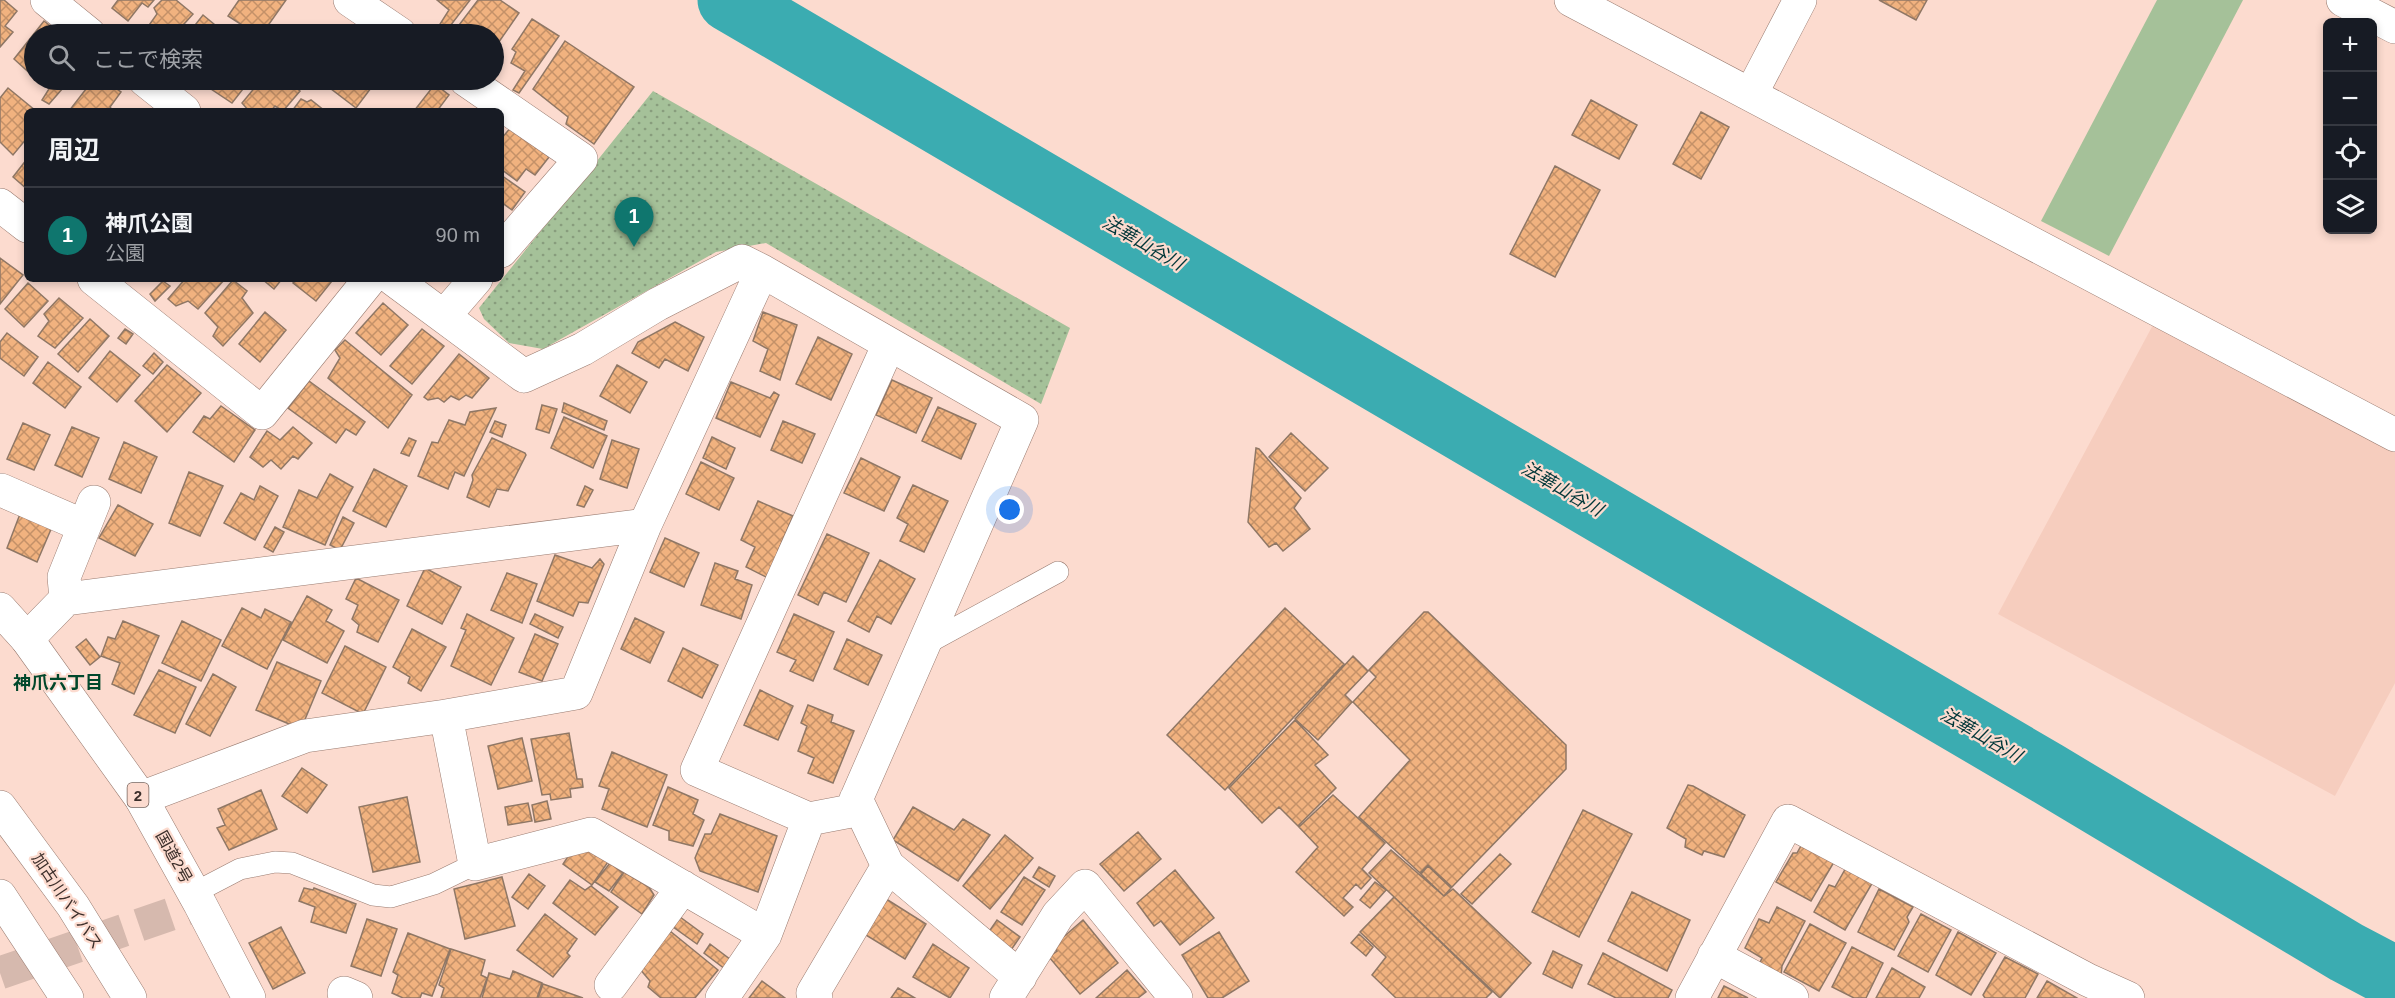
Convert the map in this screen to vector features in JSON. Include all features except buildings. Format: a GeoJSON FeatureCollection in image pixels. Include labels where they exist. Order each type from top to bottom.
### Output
{"type":"FeatureCollection","features":[{"type":"Feature","properties":{"kind":"main road"},"geometry":{"type":"LineString","coordinates":[[47,0],[77,24]]}},
{"type":"Feature","properties":{"kind":"main road"},"geometry":{"type":"LineString","coordinates":[[350,0],[385,24]]}},
{"type":"Feature","properties":{"kind":"main road"},"geometry":{"type":"LineString","coordinates":[[1571,0],[2395,435]]}},
{"type":"Feature","properties":{"kind":"main road"},"geometry":{"type":"LineString","coordinates":[[1751,94],[1800,0]]}},
{"type":"Feature","properties":{"kind":"main road"},"geometry":{"type":"LineString","coordinates":[[2343,0],[2395,27]]}},
{"type":"Feature","properties":{"kind":"main road"},"geometry":{"type":"LineString","coordinates":[[158,90],[180,108]]}},
{"type":"Feature","properties":{"kind":"main road"},"geometry":{"type":"LineString","coordinates":[[481,90],[581,159],[504,248]]}},
{"type":"Feature","properties":{"kind":"main road"},"geometry":{"type":"LineString","coordinates":[[0,205],[24,224]]}},
{"type":"Feature","properties":{"kind":"main road"},"geometry":{"type":"LineString","coordinates":[[397,282],[445,315],[524,376],[582,349],[658,304],[742,261],[762,271],[890,344],[1022,420],[851,811],[809,819],[697,770],[890,344]]}},
{"type":"Feature","properties":{"kind":"main road"},"geometry":{"type":"LineString","coordinates":[[141,798],[305,736],[446,716],[576,693],[645,525],[762,271]]}},
{"type":"Feature","properties":{"kind":"main road"},"geometry":{"type":"LineString","coordinates":[[97,282],[262,413],[368,282]]}},
{"type":"Feature","properties":{"kind":"main road"},"geometry":{"type":"LineString","coordinates":[[445,315],[473,282]]}},
{"type":"Feature","properties":{"kind":"main road"},"geometry":{"type":"LineString","coordinates":[[0,490],[89,514],[64,577],[66,599]]}},
{"type":"Feature","properties":{"kind":"main road"},"geometry":{"type":"LineString","coordinates":[[27,639],[66,599],[645,525]]}},
{"type":"Feature","properties":{"kind":"main road","name":"国道2号"},"geometry":{"type":"LineString","coordinates":[[0,609],[27,639],[141,798],[194,892],[249,998]]}},
{"type":"Feature","properties":{"kind":"main road"},"geometry":{"type":"LineString","coordinates":[[446,716],[475,864],[591,834],[765,935]]}},
{"type":"Feature","properties":{"kind":"main road"},"geometry":{"type":"LineString","coordinates":[[856,799],[888,866],[1013,988],[1058,915],[1085,886],[1176,998]]}},
{"type":"Feature","properties":{"kind":"main road","name":"加古川バイパス"},"geometry":{"type":"LineString","coordinates":[[0,807],[73,906],[130,998]]}},
{"type":"Feature","properties":{"kind":"main road"},"geometry":{"type":"LineString","coordinates":[[722,998],[765,935],[809,819]]}},
{"type":"Feature","properties":{"kind":"main road"},"geometry":{"type":"LineString","coordinates":[[1692,998],[1788,821],[2088,980],[2128,998]]}},
{"type":"Feature","properties":{"kind":"main road"},"geometry":{"type":"LineString","coordinates":[[816,998],[813,993],[888,866]]}},
{"type":"Feature","properties":{"kind":"main road"},"geometry":{"type":"LineString","coordinates":[[611,985],[683,887]]}},
{"type":"Feature","properties":{"kind":"main road"},"geometry":{"type":"LineString","coordinates":[[0,896],[67,998]]}},
{"type":"Feature","properties":{"kind":"main road"},"geometry":{"type":"LineString","coordinates":[[1714,956],[1792,998]]}},
{"type":"Feature","properties":{"kind":"lane"},"geometry":{"type":"LineString","coordinates":[[924,645],[1058,572]]}},
{"type":"Feature","properties":{"kind":"lane"},"geometry":{"type":"LineString","coordinates":[[194,892],[240,869],[275,862],[292,863],[373,895],[391,897],[434,884],[475,864]]}},
{"type":"Feature","properties":{"kind":"shaded area"},"geometry":{"type":"Polygon","coordinates":[[[2154,323],[2395,450],[2395,683],[2335,796],[1998,614],[2154,323]]]}},
{"type":"Feature","properties":{"kind":"green space"},"geometry":{"type":"Polygon","coordinates":[[[2157,0],[2243,0],[2109,256],[2041,221],[2157,0]]]}},
{"type":"Feature","properties":{"kind":"green space"},"geometry":{"type":"Polygon","coordinates":[[[653,91],[1070,328],[1041,404],[766,243],[716,252],[543,349],[509,343],[484,319],[479,308],[500,282],[504,282],[504,277],[653,91]]]}},
{"type":"Feature","properties":{"kind":"waterway","name":"法華山谷川"},"geometry":{"type":"LineString","coordinates":[[729,0],[2047,773],[2346,952],[2395,978]]}},
{"type":"Feature","properties":{"kind":"tunnel"},"geometry":{"type":"LineString","coordinates":[[0,973],[200,904]]}},
{"type":"Feature","properties":{"kind":"place","name":"神爪公園"},"geometry":{"type":"Point","coordinates":[634,247]}},
{"type":"Feature","properties":{"kind":"district","name":"神爪六丁目"},"geometry":{"type":"Point","coordinates":[58,683]}}]}
